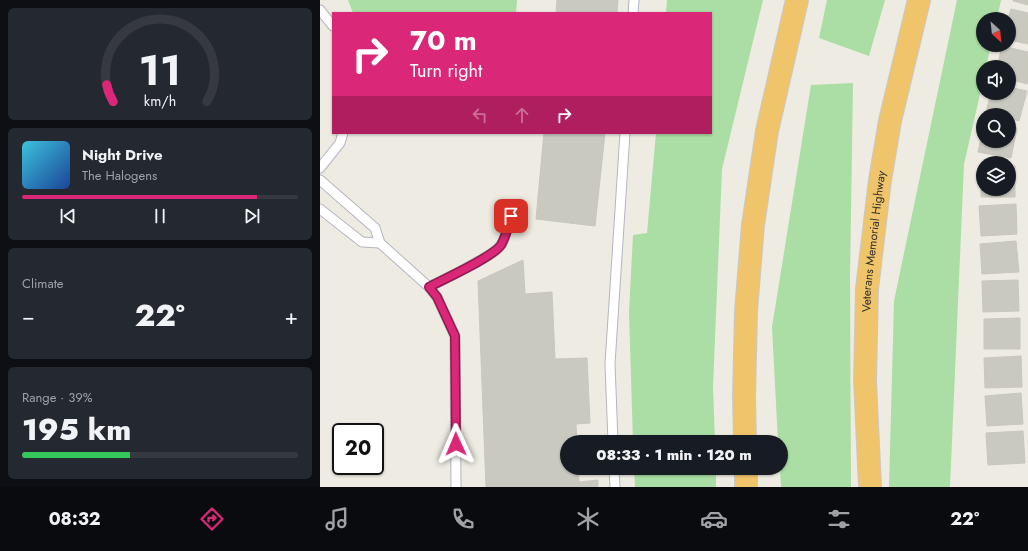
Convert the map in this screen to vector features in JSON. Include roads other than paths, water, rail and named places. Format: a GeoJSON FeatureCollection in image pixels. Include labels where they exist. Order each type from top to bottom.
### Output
{"type":"FeatureCollection","features":[{"type":"Feature","properties":{"kind":"highway"},"geometry":{"type":"LineString","coordinates":[[745,435],[746,311],[753,225],[767,131],[797,0]]}},
{"type":"Feature","properties":{"kind":"highway","name":"Veterans Memorial Highway"},"geometry":{"type":"LineString","coordinates":[[870,487],[865,380],[867,289],[880,180],[890,121],[919,0]]}},
{"type":"Feature","properties":{"kind":"highway"},"geometry":{"type":"LineString","coordinates":[[746,475],[746,487]]}},
{"type":"Feature","properties":{"kind":"lane"},"geometry":{"type":"LineString","coordinates":[[633,12],[634,0]]}},
{"type":"Feature","properties":{"kind":"lane"},"geometry":{"type":"LineString","coordinates":[[320,10],[332,25]]}},
{"type":"Feature","properties":{"kind":"lane"},"geometry":{"type":"LineString","coordinates":[[320,168],[340,143],[343,134]]}},
{"type":"Feature","properties":{"kind":"lane"},"geometry":{"type":"LineString","coordinates":[[613,435],[610,364],[626,134]]}},
{"type":"Feature","properties":{"kind":"lane"},"geometry":{"type":"LineString","coordinates":[[320,180],[375,228],[380,244],[429,287],[437,297],[455,336],[456,487]]}},
{"type":"Feature","properties":{"kind":"lane"},"geometry":{"type":"LineString","coordinates":[[320,209],[362,242],[380,244]]}},
{"type":"Feature","properties":{"kind":"lane"},"geometry":{"type":"LineString","coordinates":[[429,287],[490,255],[500,247],[505,238],[511,216]]}},
{"type":"Feature","properties":{"kind":"lane"},"geometry":{"type":"LineString","coordinates":[[614,475],[615,487]]}}]}
